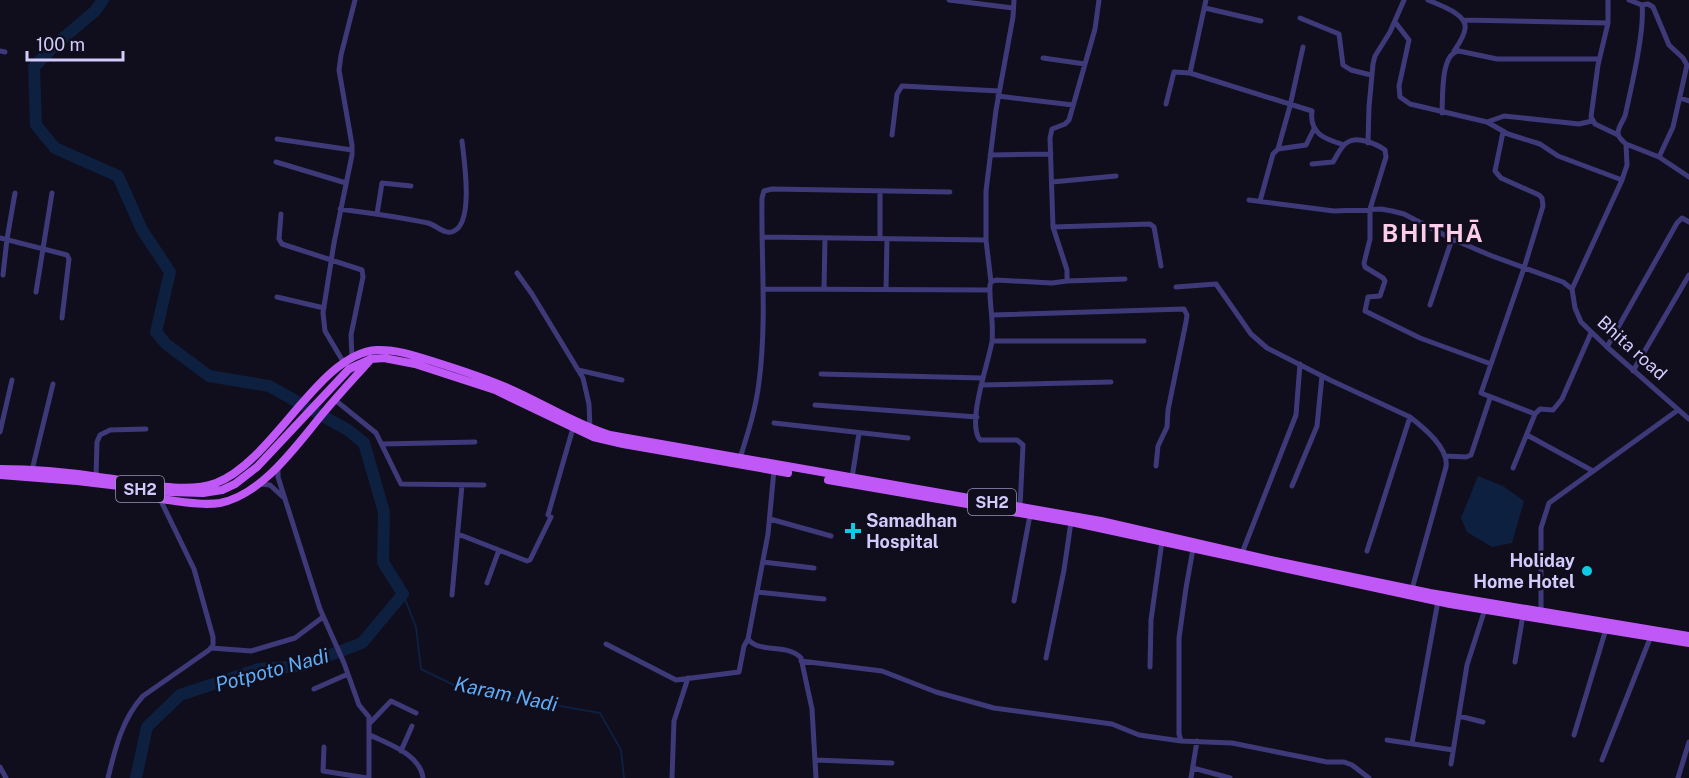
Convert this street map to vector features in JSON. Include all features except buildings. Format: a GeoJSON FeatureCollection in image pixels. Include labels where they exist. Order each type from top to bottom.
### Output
{"type":"FeatureCollection","features":[{"type":"Feature","properties":{"kind":"main road","name":"SH2"},"geometry":{"type":"LineString","coordinates":[[0,475],[152,487],[187,488],[210,485],[240,470],[261,450],[316,388],[344,363],[352,357],[376,350],[495,390],[593,437],[1143,533],[1162,541],[1193,549],[1438,601],[1523,615],[1689,636]]}},
{"type":"Feature","properties":{"kind":"main road","name":"SH2"},"geometry":{"type":"LineString","coordinates":[[0,468],[96,476],[195,494],[222,490],[246,477],[349,369],[385,354],[418,357],[479,376],[590,428],[619,436],[1020,507],[1412,589],[1541,610],[1606,628],[1689,643]]}},
{"type":"Feature","properties":{"kind":"main road"},"geometry":{"type":"LineString","coordinates":[[152,487],[160,499],[206,504],[245,494],[260,484],[282,462],[371,359]]}},
{"type":"Feature","properties":{"kind":"street"},"geometry":{"type":"LineString","coordinates":[[344,363],[325,331],[323,323],[331,259],[352,150],[339,70],[355,0]]}},
{"type":"Feature","properties":{"kind":"street"},"geometry":{"type":"LineString","coordinates":[[949,0],[1013,9]]}},
{"type":"Feature","properties":{"kind":"street"},"geometry":{"type":"LineString","coordinates":[[1014,0],[986,191],[986,240],[991,282],[989,290],[992,341],[982,378],[977,435],[980,440],[1017,440],[1023,445],[1020,507]]}},
{"type":"Feature","properties":{"kind":"street"},"geometry":{"type":"LineString","coordinates":[[1067,280],[1053,227],[1052,129],[1069,120],[1095,29],[1099,0]]}},
{"type":"Feature","properties":{"kind":"street"},"geometry":{"type":"LineString","coordinates":[[1190,73],[1206,0]]}},
{"type":"Feature","properties":{"kind":"street"},"geometry":{"type":"LineString","coordinates":[[1368,143],[1371,75],[1375,56],[1395,22],[1404,0]]}},
{"type":"Feature","properties":{"kind":"street"},"geometry":{"type":"LineString","coordinates":[[1428,0],[1451,11],[1463,20],[1608,23]]}},
{"type":"Feature","properties":{"kind":"street"},"geometry":{"type":"LineString","coordinates":[[1608,0],[1608,23],[1599,58],[1592,121],[1599,127],[1618,135],[1626,144],[1659,156],[1689,177]]}},
{"type":"Feature","properties":{"kind":"street"},"geometry":{"type":"LineString","coordinates":[[1629,0],[1653,7],[1669,45],[1686,62],[1670,136],[1659,156]]}},
{"type":"Feature","properties":{"kind":"street"},"geometry":{"type":"LineString","coordinates":[[1618,135],[1625,116],[1639,43],[1642,5]]}},
{"type":"Feature","properties":{"kind":"street"},"geometry":{"type":"LineString","coordinates":[[1205,8],[1261,21]]}},
{"type":"Feature","properties":{"kind":"street"},"geometry":{"type":"LineString","coordinates":[[1300,18],[1339,34],[1343,65],[1351,70],[1371,75]]}},
{"type":"Feature","properties":{"kind":"street"},"geometry":{"type":"LineString","coordinates":[[1442,113],[1445,68],[1465,30],[1463,20]]}},
{"type":"Feature","properties":{"kind":"street"},"geometry":{"type":"LineString","coordinates":[[1395,22],[1409,40],[1399,86],[1400,97],[1404,102],[1416,107],[1487,122],[1503,132],[1540,144],[1558,156],[1623,180]]}},
{"type":"Feature","properties":{"kind":"street"},"geometry":{"type":"LineString","coordinates":[[1260,201],[1273,154],[1278,148],[1303,47]]}},
{"type":"Feature","properties":{"kind":"street"},"geometry":{"type":"LineString","coordinates":[[1454,51],[1497,60],[1599,58]]}},
{"type":"Feature","properties":{"kind":"street"},"geometry":{"type":"LineString","coordinates":[[1043,58],[1085,64]]}},
{"type":"Feature","properties":{"kind":"street"},"geometry":{"type":"LineString","coordinates":[[1166,104],[1173,72],[1190,73],[1312,111],[1311,122],[1314,129],[1324,138],[1344,145]]}},
{"type":"Feature","properties":{"kind":"street"},"geometry":{"type":"LineString","coordinates":[[892,135],[898,89],[902,86],[999,93],[1073,105]]}},
{"type":"Feature","properties":{"kind":"street"},"geometry":{"type":"LineString","coordinates":[[1680,98],[1689,101]]}},
{"type":"Feature","properties":{"kind":"street"},"geometry":{"type":"LineString","coordinates":[[1487,122],[1504,116],[1579,124],[1592,121]]}},
{"type":"Feature","properties":{"kind":"street"},"geometry":{"type":"LineString","coordinates":[[1278,148],[1306,146],[1314,129]]}},
{"type":"Feature","properties":{"kind":"street"},"geometry":{"type":"LineString","coordinates":[[1503,132],[1495,171],[1501,178],[1539,195],[1543,202],[1524,268],[1480,392],[1490,398],[1536,414]]}},
{"type":"Feature","properties":{"kind":"street"},"geometry":{"type":"LineString","coordinates":[[277,139],[352,150]]}},
{"type":"Feature","properties":{"kind":"street"},"geometry":{"type":"LineString","coordinates":[[1312,164],[1333,162],[1347,142],[1358,140],[1382,147],[1386,153],[1370,209],[1370,239],[1364,265],[1385,281],[1380,296],[1368,297],[1365,311],[1420,338],[1491,364]]}},
{"type":"Feature","properties":{"kind":"street"},"geometry":{"type":"LineString","coordinates":[[340,209],[432,224],[450,232],[458,229],[467,198],[462,141]]}},
{"type":"Feature","properties":{"kind":"street"},"geometry":{"type":"LineString","coordinates":[[1249,200],[1334,211],[1381,209],[1404,214],[1452,239],[1563,282],[1572,289],[1623,180],[1627,165],[1626,144]]}},
{"type":"Feature","properties":{"kind":"street"},"geometry":{"type":"LineString","coordinates":[[990,155],[1051,154]]}},
{"type":"Feature","properties":{"kind":"street"},"geometry":{"type":"LineString","coordinates":[[276,162],[346,183]]}},
{"type":"Feature","properties":{"kind":"street"},"geometry":{"type":"LineString","coordinates":[[1052,182],[1116,176]]}},
{"type":"Feature","properties":{"kind":"street"},"geometry":{"type":"LineString","coordinates":[[376,214],[382,183],[411,186]]}},
{"type":"Feature","properties":{"kind":"street"},"geometry":{"type":"LineString","coordinates":[[740,458],[759,384],[764,288],[762,194],[767,189],[950,192]]}},
{"type":"Feature","properties":{"kind":"street"},"geometry":{"type":"LineString","coordinates":[[880,191],[886,289]]}},
{"type":"Feature","properties":{"kind":"street"},"geometry":{"type":"LineString","coordinates":[[3,275],[3,238],[15,193]]}},
{"type":"Feature","properties":{"kind":"street"},"geometry":{"type":"LineString","coordinates":[[36,292],[52,193]]}},
{"type":"Feature","properties":{"kind":"street"},"geometry":{"type":"LineString","coordinates":[[281,214],[279,239],[282,244],[359,268],[363,273],[351,335],[352,357]]}},
{"type":"Feature","properties":{"kind":"street"},"geometry":{"type":"LineString","coordinates":[[1607,347],[1677,223],[1682,218],[1689,222]]}},
{"type":"Feature","properties":{"kind":"street"},"geometry":{"type":"LineString","coordinates":[[1053,227],[1150,224],[1154,227],[1161,266]]}},
{"type":"Feature","properties":{"kind":"street"},"geometry":{"type":"LineString","coordinates":[[762,237],[986,240]]}},
{"type":"Feature","properties":{"kind":"street"},"geometry":{"type":"LineString","coordinates":[[3,238],[66,255],[69,259],[62,318]]}},
{"type":"Feature","properties":{"kind":"street"},"geometry":{"type":"LineString","coordinates":[[824,289],[825,238]]}},
{"type":"Feature","properties":{"kind":"street"},"geometry":{"type":"LineString","coordinates":[[1430,304],[1452,239]]}},
{"type":"Feature","properties":{"kind":"street"},"geometry":{"type":"LineString","coordinates":[[517,273],[578,370],[586,387],[590,428]]}},
{"type":"Feature","properties":{"kind":"street"},"geometry":{"type":"LineString","coordinates":[[1634,371],[1689,275]]}},
{"type":"Feature","properties":{"kind":"street"},"geometry":{"type":"LineString","coordinates":[[991,282],[996,280],[1052,283],[1067,280],[1125,279]]}},
{"type":"Feature","properties":{"kind":"street"},"geometry":{"type":"LineString","coordinates":[[1176,287],[1216,284],[1251,334],[1267,348],[1410,417],[1436,443],[1446,456],[1446,467],[1412,589]]}},
{"type":"Feature","properties":{"kind":"street"},"geometry":{"type":"LineString","coordinates":[[764,288],[989,290]]}},
{"type":"Feature","properties":{"kind":"street","name":"Bhita road"},"geometry":{"type":"LineString","coordinates":[[1572,289],[1575,308],[1581,322],[1689,419]]}},
{"type":"Feature","properties":{"kind":"street"},"geometry":{"type":"LineString","coordinates":[[277,297],[324,308]]}},
{"type":"Feature","properties":{"kind":"street"},"geometry":{"type":"LineString","coordinates":[[992,315],[1184,309],[1187,315],[1186,322],[1167,427],[1158,446],[1156,466]]}},
{"type":"Feature","properties":{"kind":"street"},"geometry":{"type":"LineString","coordinates":[[1513,468],[1536,414],[1540,409],[1553,410],[1560,402],[1591,333]]}},
{"type":"Feature","properties":{"kind":"street"},"geometry":{"type":"LineString","coordinates":[[992,341],[1144,341]]}},
{"type":"Feature","properties":{"kind":"street"},"geometry":{"type":"LineString","coordinates":[[1242,553],[1296,415],[1300,364]]}},
{"type":"Feature","properties":{"kind":"street"},"geometry":{"type":"LineString","coordinates":[[578,370],[622,380]]}},
{"type":"Feature","properties":{"kind":"street"},"geometry":{"type":"LineString","coordinates":[[821,374],[982,378]]}},
{"type":"Feature","properties":{"kind":"street"},"geometry":{"type":"LineString","coordinates":[[1292,486],[1317,426],[1322,376]]}},
{"type":"Feature","properties":{"kind":"street"},"geometry":{"type":"LineString","coordinates":[[0,432],[12,380]]}},
{"type":"Feature","properties":{"kind":"street"},"geometry":{"type":"LineString","coordinates":[[981,385],[1111,382]]}},
{"type":"Feature","properties":{"kind":"street"},"geometry":{"type":"LineString","coordinates":[[32,470],[53,384]]}},
{"type":"Feature","properties":{"kind":"street"},"geometry":{"type":"LineString","coordinates":[[1446,456],[1466,458],[1471,455],[1490,398]]}},
{"type":"Feature","properties":{"kind":"street"},"geometry":{"type":"LineString","coordinates":[[334,401],[376,433],[400,484],[484,485]]}},
{"type":"Feature","properties":{"kind":"street"},"geometry":{"type":"LineString","coordinates":[[815,405],[977,417]]}},
{"type":"Feature","properties":{"kind":"street"},"geometry":{"type":"LineString","coordinates":[[1541,610],[1541,528],[1549,504],[1678,410]]}},
{"type":"Feature","properties":{"kind":"street"},"geometry":{"type":"LineString","coordinates":[[1367,551],[1410,417]]}},
{"type":"Feature","properties":{"kind":"street"},"geometry":{"type":"LineString","coordinates":[[774,423],[908,438]]}},
{"type":"Feature","properties":{"kind":"street"},"geometry":{"type":"LineString","coordinates":[[458,534],[529,561],[550,516],[573,428]]}},
{"type":"Feature","properties":{"kind":"street"},"geometry":{"type":"LineString","coordinates":[[96,476],[97,442],[100,435],[110,430],[146,429]]}},
{"type":"Feature","properties":{"kind":"street"},"geometry":{"type":"LineString","coordinates":[[852,478],[860,433]]}},
{"type":"Feature","properties":{"kind":"street"},"geometry":{"type":"LineString","coordinates":[[1527,435],[1593,471]]}},
{"type":"Feature","properties":{"kind":"street"},"geometry":{"type":"LineString","coordinates":[[382,444],[475,442]]}},
{"type":"Feature","properties":{"kind":"street"},"geometry":{"type":"LineString","coordinates":[[282,462],[278,477],[323,617],[344,663],[359,705],[369,717],[368,778],[323,771],[324,747]]}},
{"type":"Feature","properties":{"kind":"street"},"geometry":{"type":"LineString","coordinates":[[606,644],[674,679],[739,672],[763,562],[770,519],[774,470]]}},
{"type":"Feature","properties":{"kind":"street"},"geometry":{"type":"LineString","coordinates":[[260,484],[270,485],[284,498]]}},
{"type":"Feature","properties":{"kind":"street"},"geometry":{"type":"LineString","coordinates":[[452,595],[462,485]]}},
{"type":"Feature","properties":{"kind":"street"},"geometry":{"type":"LineString","coordinates":[[160,499],[195,569],[213,637],[211,648]]}},
{"type":"Feature","properties":{"kind":"street"},"geometry":{"type":"LineString","coordinates":[[1014,601],[1030,515]]}},
{"type":"Feature","properties":{"kind":"street"},"geometry":{"type":"LineString","coordinates":[[770,519],[831,536]]}},
{"type":"Feature","properties":{"kind":"street"},"geometry":{"type":"LineString","coordinates":[[1046,658],[1071,522]]}},
{"type":"Feature","properties":{"kind":"street"},"geometry":{"type":"LineString","coordinates":[[1150,667],[1151,620],[1162,541]]}},
{"type":"Feature","properties":{"kind":"street"},"geometry":{"type":"LineString","coordinates":[[1181,741],[1178,657],[1193,549]]}},
{"type":"Feature","properties":{"kind":"street"},"geometry":{"type":"LineString","coordinates":[[487,583],[499,550]]}},
{"type":"Feature","properties":{"kind":"street"},"geometry":{"type":"LineString","coordinates":[[763,562],[814,568]]}},
{"type":"Feature","properties":{"kind":"street"},"geometry":{"type":"LineString","coordinates":[[757,592],[824,599]]}},
{"type":"Feature","properties":{"kind":"street"},"geometry":{"type":"LineString","coordinates":[[1412,743],[1438,601]]}},
{"type":"Feature","properties":{"kind":"street"},"geometry":{"type":"LineString","coordinates":[[1451,764],[1467,665],[1485,609]]}},
{"type":"Feature","properties":{"kind":"street"},"geometry":{"type":"LineString","coordinates":[[1515,662],[1523,615]]}},
{"type":"Feature","properties":{"kind":"street"},"geometry":{"type":"LineString","coordinates":[[108,778],[123,727],[136,703],[143,696],[211,648],[251,651],[295,638],[323,617]]}},
{"type":"Feature","properties":{"kind":"street"},"geometry":{"type":"LineString","coordinates":[[1574,735],[1606,628]]}},
{"type":"Feature","properties":{"kind":"street"},"geometry":{"type":"LineString","coordinates":[[1602,760],[1651,636]]}},
{"type":"Feature","properties":{"kind":"street"},"geometry":{"type":"LineString","coordinates":[[748,639],[755,644],[795,652],[801,661],[813,709],[816,778]]}},
{"type":"Feature","properties":{"kind":"street"},"geometry":{"type":"LineString","coordinates":[[801,661],[882,671],[936,692],[1001,710],[1112,724],[1139,735],[1181,741],[1232,743],[1327,762],[1348,763],[1369,778]]}},
{"type":"Feature","properties":{"kind":"street"},"geometry":{"type":"LineString","coordinates":[[314,689],[348,674]]}},
{"type":"Feature","properties":{"kind":"street"},"geometry":{"type":"LineString","coordinates":[[672,778],[675,718],[688,678]]}},
{"type":"Feature","properties":{"kind":"street"},"geometry":{"type":"LineString","coordinates":[[369,724],[393,700],[416,713]]}},
{"type":"Feature","properties":{"kind":"street"},"geometry":{"type":"LineString","coordinates":[[1459,716],[1483,722]]}},
{"type":"Feature","properties":{"kind":"street"},"geometry":{"type":"LineString","coordinates":[[401,751],[412,726]]}},
{"type":"Feature","properties":{"kind":"street"},"geometry":{"type":"LineString","coordinates":[[370,735],[401,751],[419,766],[423,778]]}},
{"type":"Feature","properties":{"kind":"street"},"geometry":{"type":"LineString","coordinates":[[1387,740],[1454,750]]}},
{"type":"Feature","properties":{"kind":"street"},"geometry":{"type":"LineString","coordinates":[[1191,778],[1197,741]]}},
{"type":"Feature","properties":{"kind":"street"},"geometry":{"type":"LineString","coordinates":[[1677,778],[1689,742]]}},
{"type":"Feature","properties":{"kind":"street"},"geometry":{"type":"LineString","coordinates":[[815,760],[892,763]]}},
{"type":"Feature","properties":{"kind":"street"},"geometry":{"type":"LineString","coordinates":[[0,767],[6,778]]}},
{"type":"Feature","properties":{"kind":"street"},"geometry":{"type":"LineString","coordinates":[[1193,768],[1230,778]]}},
{"type":"Feature","properties":{"kind":"water"},"geometry":{"type":"Polygon","coordinates":[[[1478,476],[1503,486],[1524,501],[1512,543],[1492,547],[1467,532],[1461,518],[1478,476]]]}},
{"type":"Feature","properties":{"kind":"waterway","name":"Potpoto Nadi"},"geometry":{"type":"LineString","coordinates":[[103,0],[95,11],[55,45],[34,67],[36,125],[55,148],[118,176],[142,230],[170,272],[156,332],[166,344],[209,376],[269,386],[348,430],[364,443],[384,512],[383,562],[403,594],[362,643],[301,666],[259,669],[180,695],[147,727],[136,778]]}},
{"type":"Feature","properties":{"kind":"waterway","name":"Karam Nadi"},"geometry":{"type":"LineString","coordinates":[[403,594],[416,627],[421,669],[462,689],[600,713],[621,750],[624,778]]}},
{"type":"Feature","properties":{"kind":"place","name":"Samadhan Hospital"},"geometry":{"type":"Point","coordinates":[853,531]}},
{"type":"Feature","properties":{"kind":"place","name":"Holiday Home Hotel"},"geometry":{"type":"Point","coordinates":[1587,571]}},
{"type":"Feature","properties":{"kind":"district","name":"BHITHĀ"},"geometry":{"type":"Point","coordinates":[1433,234]}}]}
